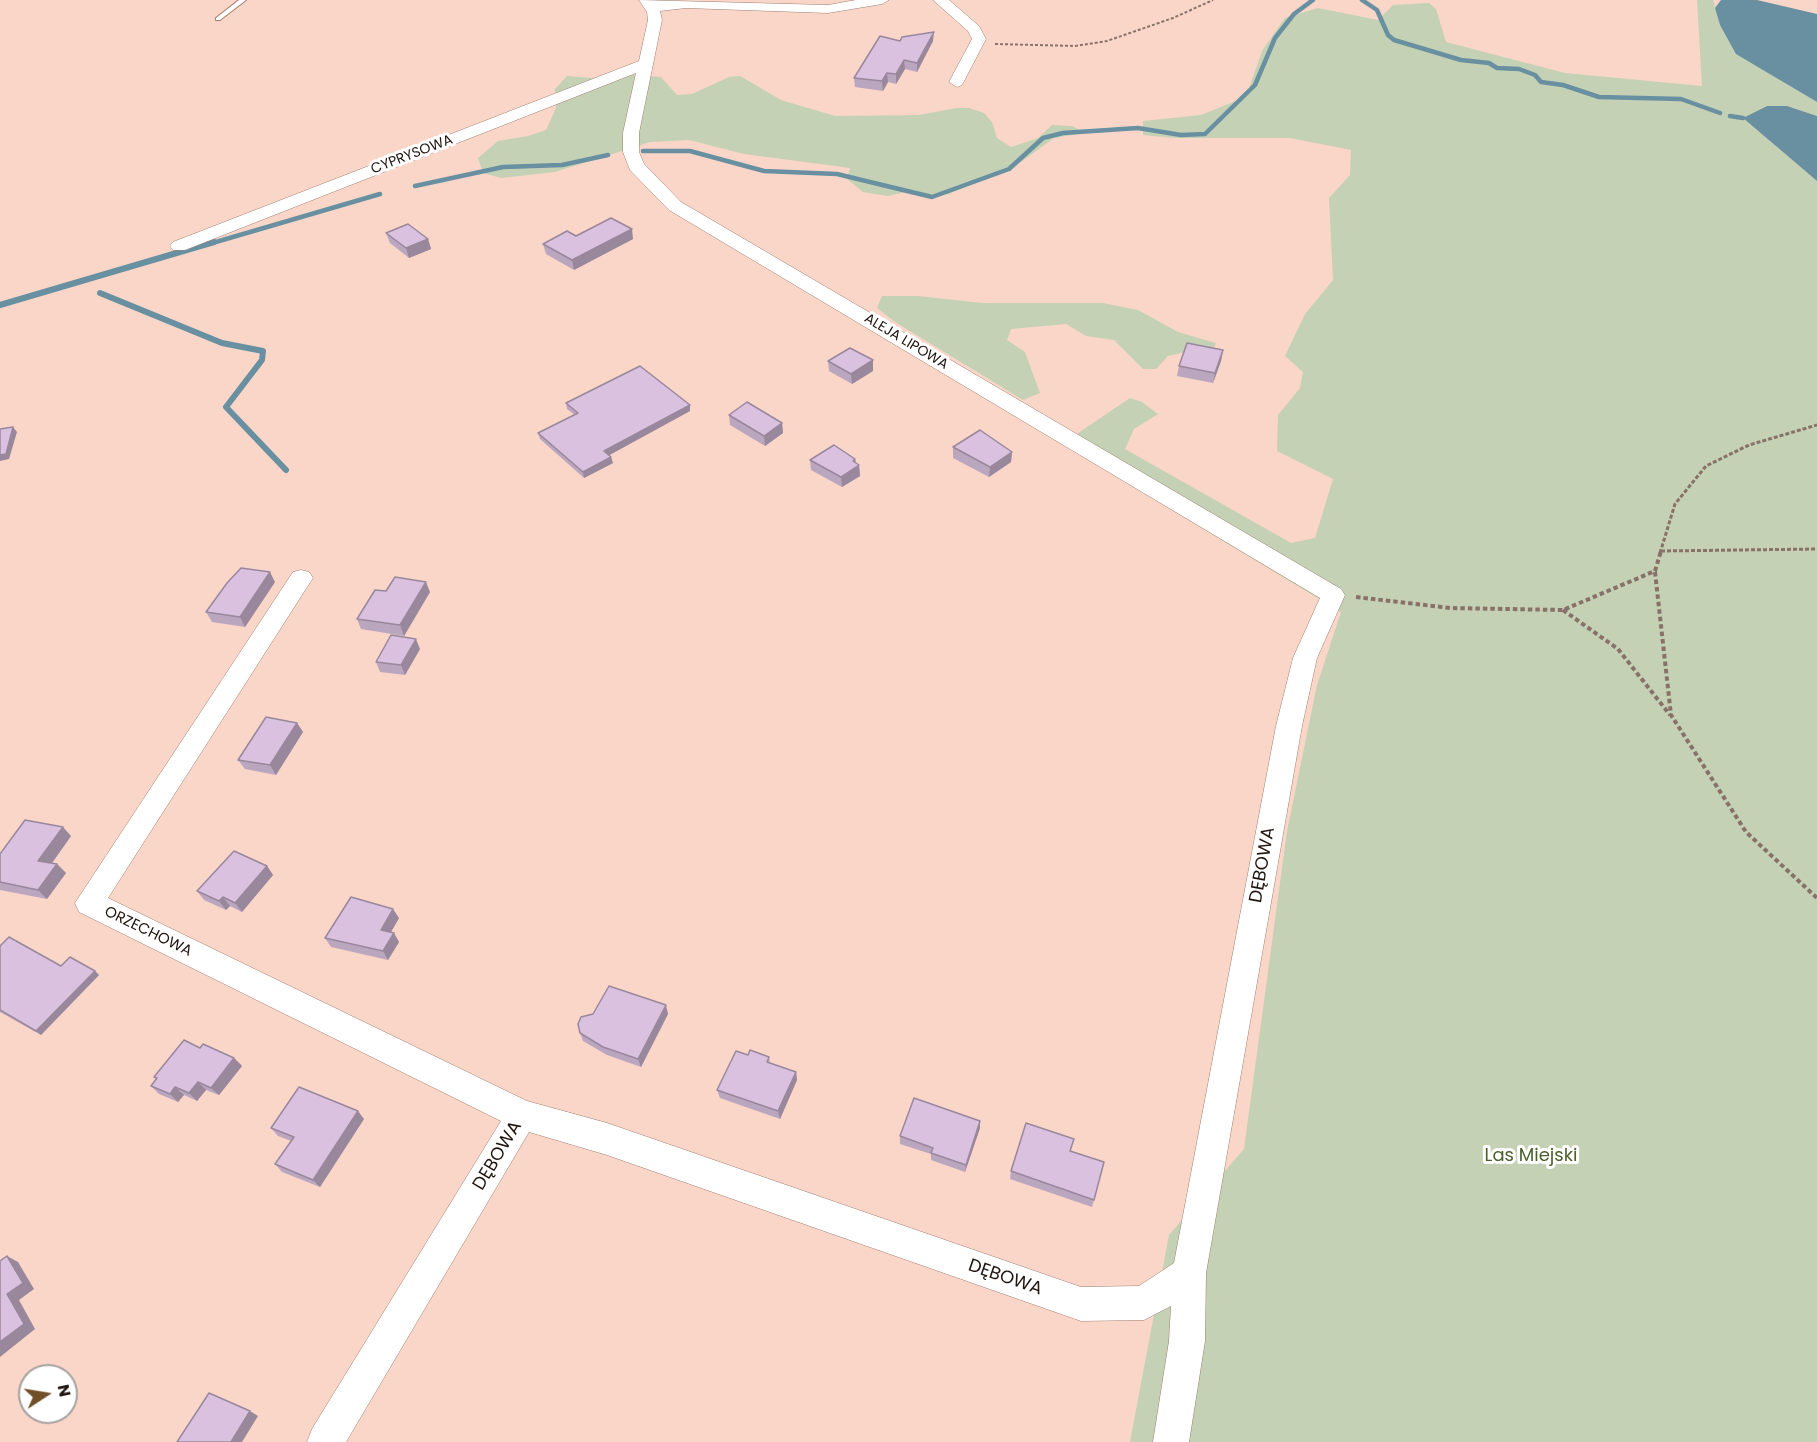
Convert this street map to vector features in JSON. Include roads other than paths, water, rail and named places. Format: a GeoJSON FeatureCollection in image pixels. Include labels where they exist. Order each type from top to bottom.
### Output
{"type":"FeatureCollection","features":[{"type":"Feature","properties":{"kind":"street"},"geometry":{"type":"LineString","coordinates":[[649,3],[828,9],[882,0]]}},
{"type":"Feature","properties":{"kind":"street"},"geometry":{"type":"LineString","coordinates":[[940,0],[974,29],[979,43],[957,82]]}},
{"type":"Feature","properties":{"kind":"street","name":"ALEJA LIPOWA"},"geometry":{"type":"LineString","coordinates":[[649,3],[655,20],[631,133],[631,152],[636,166],[675,206],[1333,595]]}},
{"type":"Feature","properties":{"kind":"street","name":"CYPRYSOWA"},"geometry":{"type":"LineString","coordinates":[[179,246],[645,64]]}},
{"type":"Feature","properties":{"kind":"street","name":"ORZECHOWA"},"geometry":{"type":"LineString","coordinates":[[301,578],[89,903],[522,1114]]}},
{"type":"Feature","properties":{"kind":"street","name":"DĘBOWA"},"geometry":{"type":"LineString","coordinates":[[325,1442],[522,1114],[607,1139],[1081,1305],[1144,1303],[1189,1273],[1288,726],[1305,658],[1333,595]]}},
{"type":"Feature","properties":{"kind":"street"},"geometry":{"type":"LineString","coordinates":[[1171,1442],[1188,1341],[1189,1273]]}},
{"type":"Feature","properties":{"kind":"lane"},"geometry":{"type":"LineString","coordinates":[[218,19],[243,0]]}},
{"type":"Feature","properties":{"kind":"water"},"geometry":{"type":"Polygon","coordinates":[[[1721,0],[1757,0],[1817,14],[1817,102],[1736,54],[1720,25],[1715,8],[1721,0]]]}},
{"type":"Feature","properties":{"kind":"water"},"geometry":{"type":"Polygon","coordinates":[[[1767,106],[1787,106],[1817,116],[1817,181],[1743,118],[1767,106]]]}},
{"type":"Feature","properties":{"kind":"waterway"},"geometry":{"type":"LineString","coordinates":[[643,151],[690,151],[764,171],[837,174],[932,197],[1009,169],[1043,138],[1063,133],[1138,128],[1181,135],[1205,134],[1255,85],[1275,38],[1294,14],[1313,0]]}},
{"type":"Feature","properties":{"kind":"waterway"},"geometry":{"type":"LineString","coordinates":[[1362,0],[1377,10],[1388,35],[1394,40],[1461,60],[1489,63],[1497,68],[1519,69],[1535,75],[1541,82],[1563,85],[1599,97],[1681,99],[1720,113]]}},
{"type":"Feature","properties":{"kind":"waterway"},"geometry":{"type":"LineString","coordinates":[[1730,116],[1743,118]]}},
{"type":"Feature","properties":{"kind":"waterway"},"geometry":{"type":"LineString","coordinates":[[415,186],[503,167],[562,165],[608,155]]}},
{"type":"Feature","properties":{"kind":"waterway"},"geometry":{"type":"LineString","coordinates":[[209,244],[380,194]]}},
{"type":"Feature","properties":{"kind":"waterway"},"geometry":{"type":"LineString","coordinates":[[0,305],[214,242]]}},
{"type":"Feature","properties":{"kind":"waterway"},"geometry":{"type":"LineString","coordinates":[[100,293],[222,343],[263,351],[262,360],[226,407],[286,470]]}},
{"type":"Feature","properties":{"kind":"park label","name":"Las Miejski"},"geometry":{"type":"Point","coordinates":[1531,1156]}}]}
